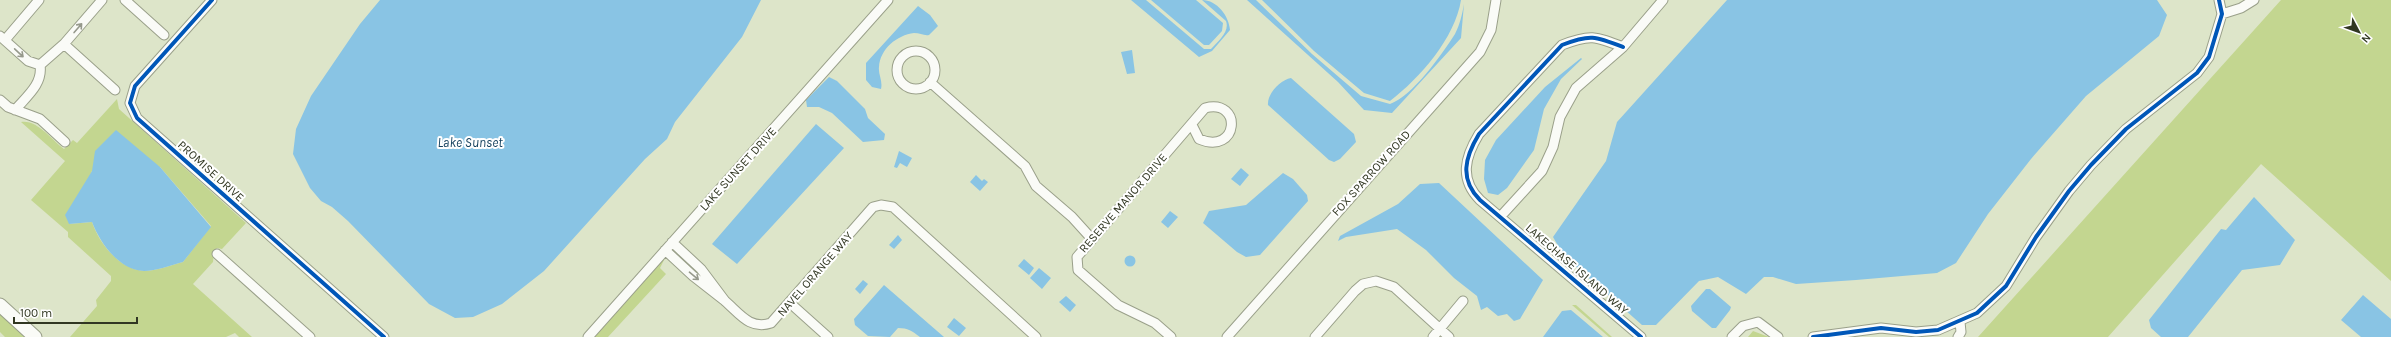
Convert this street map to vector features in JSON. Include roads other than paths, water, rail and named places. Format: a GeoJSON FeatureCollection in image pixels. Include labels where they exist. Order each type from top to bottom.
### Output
{"type":"FeatureCollection","features":[{"type":"Feature","properties":{"kind":"main road"},"geometry":{"type":"LineString","coordinates":[[0,305],[35,337]]}},
{"type":"Feature","properties":{"kind":"street"},"geometry":{"type":"LineString","coordinates":[[39,0],[2,38],[28,61],[40,65]]}},
{"type":"Feature","properties":{"kind":"street"},"geometry":{"type":"LineString","coordinates":[[40,65],[64,44],[102,0]]}},
{"type":"Feature","properties":{"kind":"street"},"geometry":{"type":"LineString","coordinates":[[126,0],[164,35]]}},
{"type":"Feature","properties":{"kind":"street","name":"PROMISE DRIVE"},"geometry":{"type":"LineString","coordinates":[[212,0],[135,86],[130,103],[137,118],[384,337]]}},
{"type":"Feature","properties":{"kind":"street","name":"LAKE SUNSET DRIVE"},"geometry":{"type":"LineString","coordinates":[[588,337],[888,0]]}},
{"type":"Feature","properties":{"kind":"street","name":"FOX SPARROW ROAD"},"geometry":{"type":"LineString","coordinates":[[1227,337],[1480,52],[1491,30],[1496,0]]}},
{"type":"Feature","properties":{"kind":"street"},"geometry":{"type":"LineString","coordinates":[[1813,337],[1881,328],[1940,334],[1977,313],[2006,286],[2036,237],[2068,191],[2091,165],[2126,129],[2197,73],[2209,57],[2222,14],[2219,0]]}},
{"type":"Feature","properties":{"kind":"street"},"geometry":{"type":"LineString","coordinates":[[2222,14],[2241,8],[2254,0]]}},
{"type":"Feature","properties":{"kind":"street"},"geometry":{"type":"LineString","coordinates":[[1501,216],[1542,171],[1553,147],[1560,117],[1576,88],[1623,47],[1661,1]]}},
{"type":"Feature","properties":{"kind":"street","name":"LAKECHASE ISLAND WAY"},"geometry":{"type":"LineString","coordinates":[[1623,47],[1598,37],[1580,38],[1562,45],[1479,134],[1469,151],[1466,171],[1468,184],[1473,193],[1640,337]]}},
{"type":"Feature","properties":{"kind":"street"},"geometry":{"type":"LineString","coordinates":[[64,44],[115,90]]}},
{"type":"Feature","properties":{"kind":"street"},"geometry":{"type":"LineString","coordinates":[[911,51],[923,52],[928,55],[934,65],[935,71],[930,82],[919,88],[912,88],[901,82],[897,70],[901,58],[911,51]]}},
{"type":"Feature","properties":{"kind":"street"},"geometry":{"type":"LineString","coordinates":[[15,110],[39,82],[41,73],[40,65]]}},
{"type":"Feature","properties":{"kind":"street"},"geometry":{"type":"LineString","coordinates":[[930,82],[1025,166],[1036,186],[1072,217],[1091,238]]}},
{"type":"Feature","properties":{"kind":"street"},"geometry":{"type":"LineString","coordinates":[[0,100],[15,110],[40,119],[65,142]]}},
{"type":"Feature","properties":{"kind":"street","name":"RESERVE MANOR DRIVE"},"geometry":{"type":"LineString","coordinates":[[1171,337],[1155,322],[1118,305],[1078,270],[1077,256],[1091,238],[1192,125],[1204,108],[1214,105],[1224,108],[1230,116],[1233,125],[1228,136],[1218,143],[1208,143],[1199,139],[1192,125]]}},
{"type":"Feature","properties":{"kind":"street","name":"NAVEL ORANGE WAY"},"geometry":{"type":"LineString","coordinates":[[725,300],[752,324],[762,326],[771,323],[873,207],[881,205],[893,207],[1036,337]]}},
{"type":"Feature","properties":{"kind":"street"},"geometry":{"type":"LineString","coordinates":[[672,242],[701,269],[725,300]]}},
{"type":"Feature","properties":{"kind":"street"},"geometry":{"type":"LineString","coordinates":[[665,250],[694,276],[725,300]]}},
{"type":"Feature","properties":{"kind":"street"},"geometry":{"type":"LineString","coordinates":[[217,254],[310,337]]}},
{"type":"Feature","properties":{"kind":"street"},"geometry":{"type":"LineString","coordinates":[[1315,337],[1355,291],[1363,284],[1376,281],[1394,287],[1449,337]]}},
{"type":"Feature","properties":{"kind":"street"},"geometry":{"type":"LineString","coordinates":[[1433,337],[1463,301]]}},
{"type":"Feature","properties":{"kind":"street"},"geometry":{"type":"LineString","coordinates":[[790,303],[828,337]]}},
{"type":"Feature","properties":{"kind":"street"},"geometry":{"type":"LineString","coordinates":[[1732,337],[1743,326],[1758,322],[1778,337]]}},
{"type":"Feature","properties":{"kind":"street"},"geometry":{"type":"LineString","coordinates":[[1958,337],[1961,332],[1960,322]]}},
{"type":"Feature","properties":{"kind":"water","name":"Lake Sunset"},"geometry":{"type":"Polygon","coordinates":[[[380,0],[761,0],[742,37],[675,122],[667,139],[645,159],[544,271],[502,304],[473,317],[455,318],[429,304],[348,221],[332,207],[321,201],[310,188],[293,154],[296,129],[311,96],[360,24],[380,0]]]}},
{"type":"Feature","properties":{"kind":"water"},"geometry":{"type":"Polygon","coordinates":[[[1131,0],[1146,0],[1204,49],[1211,49],[1225,33],[1227,25],[1226,21],[1202,0],[1213,3],[1225,14],[1230,30],[1212,51],[1199,57],[1131,0]]]}},
{"type":"Feature","properties":{"kind":"water"},"geometry":{"type":"Polygon","coordinates":[[[1151,0],[1196,0],[1223,23],[1222,31],[1209,45],[1204,45],[1151,0]]]}},
{"type":"Feature","properties":{"kind":"water"},"geometry":{"type":"Polygon","coordinates":[[[1247,0],[1256,0],[1312,54],[1361,96],[1390,104],[1399,100],[1417,84],[1435,63],[1455,34],[1461,19],[1464,4],[1461,38],[1392,113],[1364,110],[1338,82],[1247,0]]]}},
{"type":"Feature","properties":{"kind":"water"},"geometry":{"type":"Polygon","coordinates":[[[1262,0],[1461,0],[1452,29],[1444,43],[1413,81],[1390,101],[1364,93],[1314,51],[1262,0]]]}},
{"type":"Feature","properties":{"kind":"water"},"geometry":{"type":"Polygon","coordinates":[[[1727,0],[2157,0],[2167,15],[2159,36],[2086,96],[2031,159],[1988,214],[1956,263],[1937,273],[1856,280],[1796,284],[1773,277],[1764,277],[1746,294],[1718,277],[1699,281],[1656,325],[1642,325],[1564,256],[1553,237],[1606,161],[1617,122],[1727,0]]]}},
{"type":"Feature","properties":{"kind":"water"},"geometry":{"type":"Polygon","coordinates":[[[918,6],[930,15],[938,26],[929,35],[918,33],[908,34],[890,44],[882,54],[880,60],[879,70],[881,89],[872,87],[866,80],[866,63],[918,6]]]}},
{"type":"Feature","properties":{"kind":"water"},"geometry":{"type":"Polygon","coordinates":[[[1132,50],[1135,73],[1127,74],[1121,52],[1132,50]]]}},
{"type":"Feature","properties":{"kind":"water"},"geometry":{"type":"Polygon","coordinates":[[[1581,58],[1582,59],[1561,79],[1544,109],[1534,150],[1507,188],[1498,195],[1488,193],[1484,179],[1485,160],[1496,140],[1545,87],[1581,58]]]}},
{"type":"Feature","properties":{"kind":"water"},"geometry":{"type":"Polygon","coordinates":[[[829,77],[837,81],[865,109],[868,118],[885,134],[884,140],[863,142],[832,113],[819,107],[807,107],[806,100],[829,77]]]}},
{"type":"Feature","properties":{"kind":"water"},"geometry":{"type":"Polygon","coordinates":[[[1291,78],[1354,134],[1356,142],[1340,159],[1334,162],[1329,160],[1268,105],[1270,96],[1275,88],[1287,79],[1291,78]]]}},
{"type":"Feature","properties":{"kind":"water"},"geometry":{"type":"Polygon","coordinates":[[[816,124],[844,148],[737,264],[712,244],[816,124]]]}},
{"type":"Feature","properties":{"kind":"water"},"geometry":{"type":"Polygon","coordinates":[[[116,130],[160,167],[211,227],[183,262],[164,268],[144,271],[126,266],[119,261],[105,246],[92,222],[69,224],[65,215],[92,171],[95,151],[116,130]]]}},
{"type":"Feature","properties":{"kind":"water"},"geometry":{"type":"Polygon","coordinates":[[[899,151],[912,158],[907,167],[900,163],[897,168],[894,167],[899,151]]]}},
{"type":"Feature","properties":{"kind":"water"},"geometry":{"type":"Polygon","coordinates":[[[1241,168],[1249,175],[1240,186],[1231,179],[1241,168]]]}},
{"type":"Feature","properties":{"kind":"water"},"geometry":{"type":"Polygon","coordinates":[[[1283,173],[1293,179],[1307,195],[1308,201],[1260,255],[1246,257],[1237,252],[1203,223],[1209,211],[1246,205],[1283,173]]]}},
{"type":"Feature","properties":{"kind":"water"},"geometry":{"type":"Polygon","coordinates":[[[976,175],[982,181],[984,179],[988,182],[980,191],[970,182],[976,175]]]}},
{"type":"Feature","properties":{"kind":"water"},"geometry":{"type":"Polygon","coordinates":[[[1439,183],[1543,280],[1520,319],[1514,321],[1507,314],[1498,316],[1487,307],[1481,310],[1477,296],[1454,278],[1426,250],[1397,229],[1346,237],[1338,241],[1340,236],[1398,204],[1420,184],[1439,183]]]}},
{"type":"Feature","properties":{"kind":"water"},"geometry":{"type":"Polygon","coordinates":[[[2254,197],[2295,240],[2280,265],[2242,270],[2188,337],[2161,337],[2151,328],[2149,320],[2221,229],[2226,230],[2254,197]]]}},
{"type":"Feature","properties":{"kind":"water"},"geometry":{"type":"Polygon","coordinates":[[[1170,211],[1178,217],[1168,228],[1161,222],[1170,211]]]}},
{"type":"Feature","properties":{"kind":"water"},"geometry":{"type":"Polygon","coordinates":[[[898,235],[902,240],[894,249],[889,245],[898,235]]]}},
{"type":"Feature","properties":{"kind":"water"},"geometry":{"type":"Polygon","coordinates":[[[1128,256],[1132,256],[1134,257],[1134,265],[1128,266],[1125,263],[1125,259],[1128,256]]]}},
{"type":"Feature","properties":{"kind":"water"},"geometry":{"type":"Polygon","coordinates":[[[1024,259],[1034,268],[1029,275],[1018,266],[1024,259]]]}},
{"type":"Feature","properties":{"kind":"water"},"geometry":{"type":"Polygon","coordinates":[[[1039,268],[1051,278],[1042,289],[1030,278],[1039,268]]]}},
{"type":"Feature","properties":{"kind":"water"},"geometry":{"type":"Polygon","coordinates":[[[863,280],[868,284],[860,294],[855,289],[863,280]]]}},
{"type":"Feature","properties":{"kind":"water"},"geometry":{"type":"Polygon","coordinates":[[[884,285],[944,337],[920,337],[910,330],[898,328],[890,337],[868,336],[855,325],[854,319],[884,285]]]}},
{"type":"Feature","properties":{"kind":"water"},"geometry":{"type":"Polygon","coordinates":[[[1706,289],[1710,289],[1731,307],[1716,328],[1712,328],[1692,311],[1691,306],[1706,289]]]}},
{"type":"Feature","properties":{"kind":"water"},"geometry":{"type":"Polygon","coordinates":[[[2363,295],[2391,319],[2391,337],[2361,337],[2341,320],[2363,295]]]}},
{"type":"Feature","properties":{"kind":"water"},"geometry":{"type":"Polygon","coordinates":[[[1066,296],[1076,305],[1070,312],[1059,302],[1066,296]]]}},
{"type":"Feature","properties":{"kind":"water"},"geometry":{"type":"Polygon","coordinates":[[[1571,310],[1603,337],[1543,337],[1562,311],[1571,310]]]}},
{"type":"Feature","properties":{"kind":"water"},"geometry":{"type":"Polygon","coordinates":[[[954,318],[966,328],[959,336],[947,327],[954,318]]]}}]}
